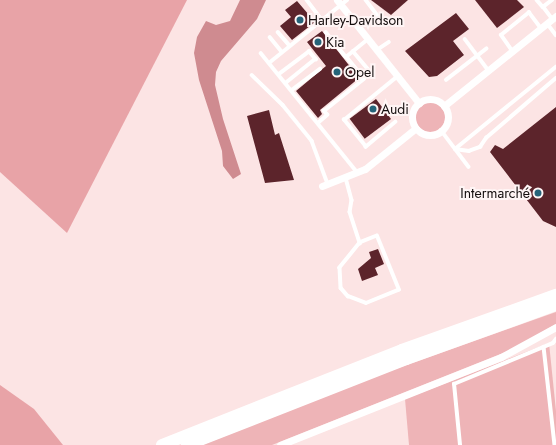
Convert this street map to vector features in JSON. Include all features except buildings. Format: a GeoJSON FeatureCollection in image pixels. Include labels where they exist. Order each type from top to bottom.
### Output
{"type":"FeatureCollection","features":[{"type":"Feature","properties":{"kind":"highway"},"geometry":{"type":"LineString","coordinates":[[162,445],[402,350],[556,295]]}},
{"type":"Feature","properties":{"kind":"highway"},"geometry":{"type":"LineString","coordinates":[[187,445],[406,359],[556,305]]}},
{"type":"Feature","properties":{"kind":"street"},"geometry":{"type":"LineString","coordinates":[[339,2],[419,103]]}},
{"type":"Feature","properties":{"kind":"street"},"geometry":{"type":"LineString","coordinates":[[444,106],[552,19]]}},
{"type":"Feature","properties":{"kind":"street"},"geometry":{"type":"LineString","coordinates":[[435,99],[444,106],[448,117],[441,130],[427,134],[416,128],[412,117],[419,103],[435,99]]}},
{"type":"Feature","properties":{"kind":"street"},"geometry":{"type":"LineString","coordinates":[[325,185],[358,173],[416,128]]}},
{"type":"Feature","properties":{"kind":"street"},"geometry":{"type":"LineString","coordinates":[[280,445],[502,356],[556,327]]}},
{"type":"Feature","properties":{"kind":"lane"},"geometry":{"type":"LineString","coordinates":[[307,0],[322,20]]}},
{"type":"Feature","properties":{"kind":"lane"},"geometry":{"type":"LineString","coordinates":[[269,63],[322,20],[339,2],[347,0]]}},
{"type":"Feature","properties":{"kind":"lane"},"geometry":{"type":"LineString","coordinates":[[366,0],[382,21]]}},
{"type":"Feature","properties":{"kind":"lane"},"geometry":{"type":"LineString","coordinates":[[537,0],[552,19],[556,35]]}},
{"type":"Feature","properties":{"kind":"lane"},"geometry":{"type":"LineString","coordinates":[[543,7],[552,0]]}},
{"type":"Feature","properties":{"kind":"lane"},"geometry":{"type":"LineString","coordinates":[[512,51],[501,35],[529,12],[541,28]]}},
{"type":"Feature","properties":{"kind":"lane"},"geometry":{"type":"LineString","coordinates":[[278,32],[290,46]]}},
{"type":"Feature","properties":{"kind":"lane"},"geometry":{"type":"LineString","coordinates":[[319,122],[327,115],[324,111],[364,79],[326,32]]}},
{"type":"Feature","properties":{"kind":"lane"},"geometry":{"type":"LineString","coordinates":[[270,38],[282,52]]}},
{"type":"Feature","properties":{"kind":"lane"},"geometry":{"type":"LineString","coordinates":[[346,57],[368,39]]}},
{"type":"Feature","properties":{"kind":"lane"},"geometry":{"type":"LineString","coordinates":[[466,39],[488,70]]}},
{"type":"Feature","properties":{"kind":"lane"},"geometry":{"type":"LineString","coordinates":[[377,50],[389,42]]}},
{"type":"Feature","properties":{"kind":"lane"},"geometry":{"type":"LineString","coordinates":[[446,80],[486,49]]}},
{"type":"Feature","properties":{"kind":"lane"},"geometry":{"type":"LineString","coordinates":[[279,74],[309,51],[316,59],[286,82]]}},
{"type":"Feature","properties":{"kind":"lane"},"geometry":{"type":"LineString","coordinates":[[353,51],[372,74]]}},
{"type":"Feature","properties":{"kind":"lane"},"geometry":{"type":"LineString","coordinates":[[261,54],[319,122],[358,173]]}},
{"type":"Feature","properties":{"kind":"lane"},"geometry":{"type":"LineString","coordinates":[[455,149],[556,66]]}},
{"type":"Feature","properties":{"kind":"lane"},"geometry":{"type":"LineString","coordinates":[[292,90],[320,69]]}},
{"type":"Feature","properties":{"kind":"lane"},"geometry":{"type":"LineString","coordinates":[[252,75],[283,105],[312,141],[325,185]]}},
{"type":"Feature","properties":{"kind":"lane"},"geometry":{"type":"LineString","coordinates":[[396,122],[366,147],[344,120],[398,76]]}},
{"type":"Feature","properties":{"kind":"lane"},"geometry":{"type":"LineString","coordinates":[[455,149],[469,151],[480,147],[486,138],[556,78]]}},
{"type":"Feature","properties":{"kind":"lane"},"geometry":{"type":"LineString","coordinates":[[441,130],[469,167]]}},
{"type":"Feature","properties":{"kind":"lane"},"geometry":{"type":"LineString","coordinates":[[346,178],[352,200],[350,212],[360,243]]}},
{"type":"Feature","properties":{"kind":"lane"},"geometry":{"type":"LineString","coordinates":[[377,236],[399,290],[366,304],[348,296],[341,288],[340,268],[360,243],[377,236]]}},
{"type":"Feature","properties":{"kind":"lane"},"geometry":{"type":"LineString","coordinates":[[460,445],[454,384],[544,347],[556,339]]}},
{"type":"Feature","properties":{"kind":"lane"},"geometry":{"type":"LineString","coordinates":[[544,347],[555,445]]}},
{"type":"Feature","properties":{"kind":"shaded area"},"geometry":{"type":"Polygon","coordinates":[[[0,0],[187,0],[67,233],[0,172],[0,0]]]}},
{"type":"Feature","properties":{"kind":"shaded area"},"geometry":{"type":"Polygon","coordinates":[[[240,0],[266,0],[257,19],[221,61],[216,72],[215,85],[223,119],[241,174],[233,179],[223,166],[222,151],[199,80],[194,53],[197,37],[206,21],[216,25],[230,21],[240,0]]]}},
{"type":"Feature","properties":{"kind":"shaded area"},"geometry":{"type":"Polygon","coordinates":[[[430,102],[440,107],[445,117],[440,127],[430,132],[420,127],[415,117],[420,107],[430,102]]]}},
{"type":"Feature","properties":{"kind":"shaded area"},"geometry":{"type":"Polygon","coordinates":[[[556,312],[556,324],[513,349],[272,445],[202,445],[390,371],[556,312]]]}},
{"type":"Feature","properties":{"kind":"shaded area"},"geometry":{"type":"Polygon","coordinates":[[[549,343],[556,411],[556,445],[409,445],[405,399],[549,343]]]}},
{"type":"Feature","properties":{"kind":"shaded area"},"geometry":{"type":"Polygon","coordinates":[[[0,385],[34,409],[63,445],[0,445],[0,385]]]}},
{"type":"Feature","properties":{"kind":"place","name":"Harley-Davidson"},"geometry":{"type":"Point","coordinates":[300,20]}},
{"type":"Feature","properties":{"kind":"place","name":"Kia"},"geometry":{"type":"Point","coordinates":[318,42]}},
{"type":"Feature","properties":{"kind":"place","name":"Opel"},"geometry":{"type":"Point","coordinates":[337,72]}},
{"type":"Feature","properties":{"kind":"place","name":"Audi"},"geometry":{"type":"Point","coordinates":[373,109]}},
{"type":"Feature","properties":{"kind":"place","name":"Intermarché"},"geometry":{"type":"Point","coordinates":[538,193]}}]}
